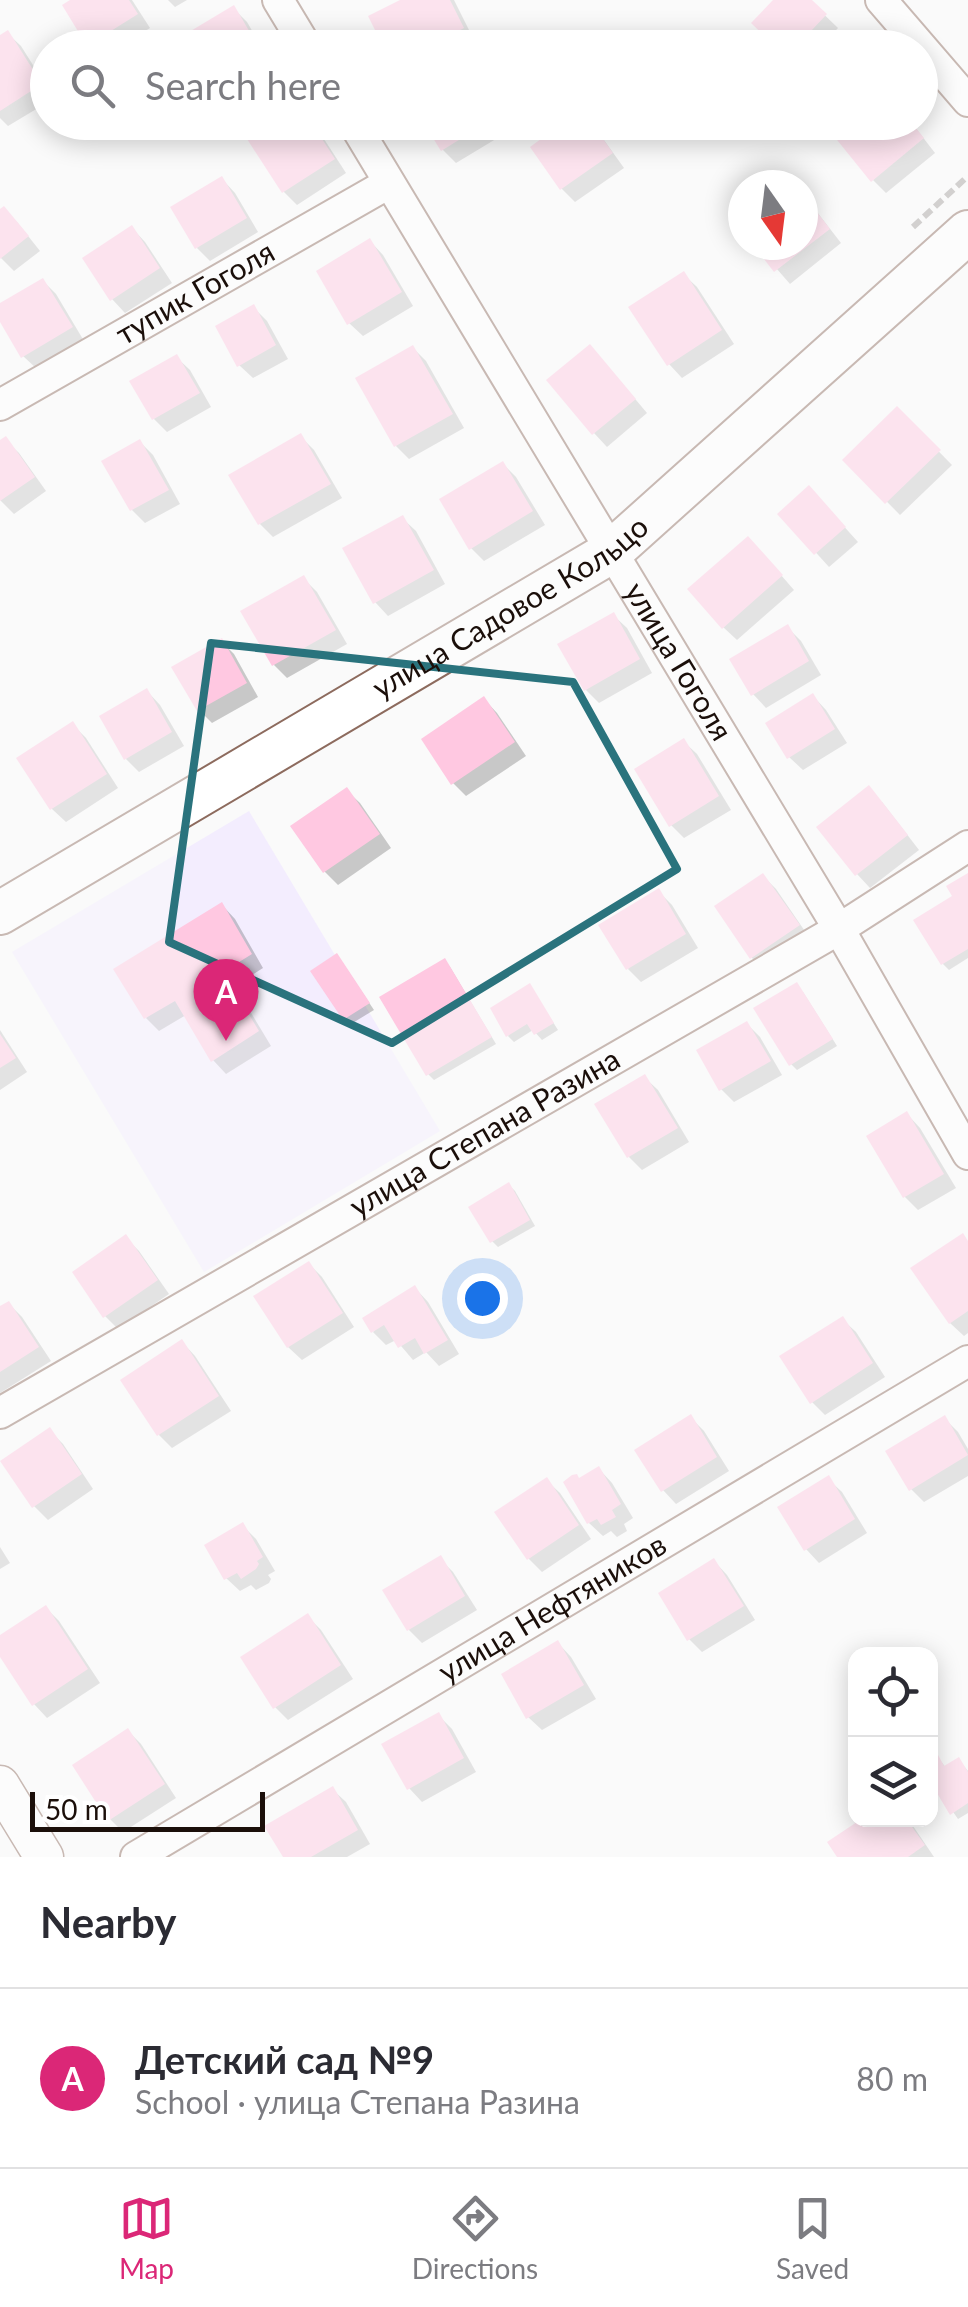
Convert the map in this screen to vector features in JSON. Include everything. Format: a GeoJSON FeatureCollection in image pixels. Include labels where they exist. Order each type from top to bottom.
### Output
{"type":"FeatureCollection","features":[{"type":"Feature","properties":{"kind":"main road","name":"улица Садовое Кольцо"},"geometry":{"type":"LineString","coordinates":[[0,913],[611,552],[968,232]]}},
{"type":"Feature","properties":{"kind":"street"},"geometry":{"type":"LineString","coordinates":[[278,0],[296,30]]}},
{"type":"Feature","properties":{"kind":"street"},"geometry":{"type":"LineString","coordinates":[[881,0],[907,30]]}},
{"type":"Feature","properties":{"kind":"street"},"geometry":{"type":"LineString","coordinates":[[938,66],[968,101]]}},
{"type":"Feature","properties":{"kind":"street","name":"улица Гоголя"},"geometry":{"type":"LineString","coordinates":[[363,140],[838,929],[968,1154]]}},
{"type":"Feature","properties":{"kind":"street","name":"тупик Гоголя"},"geometry":{"type":"LineString","coordinates":[[0,405],[389,183]]}},
{"type":"Feature","properties":{"kind":"street","name":"улица Степана Разина"},"geometry":{"type":"LineString","coordinates":[[0,1414],[838,929],[968,846]]}},
{"type":"Feature","properties":{"kind":"street","name":"улица Нефтяников"},"geometry":{"type":"LineString","coordinates":[[136,1857],[968,1360]]}},
{"type":"Feature","properties":{"kind":"street"},"geometry":{"type":"LineString","coordinates":[[0,1785],[44,1857]]}},
{"type":"Feature","properties":{"kind":"path"},"geometry":{"type":"LineString","coordinates":[[911,230],[968,176]]}},
{"type":"Feature","properties":{"kind":"highlighted area"},"geometry":{"type":"Polygon","coordinates":[[[211,643],[573,682],[677,869],[392,1043],[169,942],[211,643]]]}},
{"type":"Feature","properties":{"kind":"shaded area"},"geometry":{"type":"Polygon","coordinates":[[[249,811],[440,1131],[204,1272],[12,952],[249,811]]]}},
{"type":"Feature","properties":{"kind":"building"},"geometry":{"type":"Polygon","coordinates":[[[70,0],[129,0],[138,14],[112,30],[77,30],[62,5],[70,0]]]}},
{"type":"Feature","properties":{"kind":"building"},"geometry":{"type":"Polygon","coordinates":[[[400,0],[450,0],[464,28],[375,30],[368,16],[400,0]]]}},
{"type":"Feature","properties":{"kind":"building"},"geometry":{"type":"Polygon","coordinates":[[[773,0],[812,0],[827,14],[812,30],[758,30],[751,23],[773,0]]]}},
{"type":"Feature","properties":{"kind":"building"},"geometry":{"type":"Polygon","coordinates":[[[234,5],[249,30],[192,30],[234,5]]]}},
{"type":"Feature","properties":{"kind":"building"},"geometry":{"type":"Polygon","coordinates":[[[8,30],[30,65],[30,92],[0,111],[0,35],[8,30]]]}},
{"type":"Feature","properties":{"kind":"building"},"geometry":{"type":"Polygon","coordinates":[[[248,140],[323,140],[335,159],[282,193],[248,140]]]}},
{"type":"Feature","properties":{"kind":"building"},"geometry":{"type":"Polygon","coordinates":[[[434,140],[459,140],[441,151],[434,140]]]}},
{"type":"Feature","properties":{"kind":"building"},"geometry":{"type":"Polygon","coordinates":[[[540,140],[604,140],[613,153],[560,190],[530,147],[540,140]]]}},
{"type":"Feature","properties":{"kind":"building"},"geometry":{"type":"Polygon","coordinates":[[[837,140],[922,140],[871,182],[837,140]]]}},
{"type":"Feature","properties":{"kind":"building"},"geometry":{"type":"Polygon","coordinates":[[[222,176],[247,218],[195,249],[170,207],[222,176]]]}},
{"type":"Feature","properties":{"kind":"building"},"geometry":{"type":"Polygon","coordinates":[[[4,206],[29,236],[0,259],[0,209],[4,206]]]}},
{"type":"Feature","properties":{"kind":"building"},"geometry":{"type":"Polygon","coordinates":[[[818,213],[830,229],[818,238],[818,213]]]}},
{"type":"Feature","properties":{"kind":"building"},"geometry":{"type":"Polygon","coordinates":[[[132,225],[160,268],[110,301],[82,258],[132,225]]]}},
{"type":"Feature","properties":{"kind":"building"},"geometry":{"type":"Polygon","coordinates":[[[370,238],[402,292],[347,325],[316,271],[370,238]]]}},
{"type":"Feature","properties":{"kind":"building"},"geometry":{"type":"Polygon","coordinates":[[[765,260],[790,260],[774,272],[765,260]]]}},
{"type":"Feature","properties":{"kind":"building"},"geometry":{"type":"Polygon","coordinates":[[[684,271],[722,330],[667,366],[628,307],[684,271]]]}},
{"type":"Feature","properties":{"kind":"building"},"geometry":{"type":"Polygon","coordinates":[[[43,278],[73,327],[21,358],[0,322],[0,303],[43,278]]]}},
{"type":"Feature","properties":{"kind":"building"},"geometry":{"type":"Polygon","coordinates":[[[254,304],[276,345],[237,367],[215,326],[254,304]]]}},
{"type":"Feature","properties":{"kind":"building"},"geometry":{"type":"Polygon","coordinates":[[[590,344],[636,399],[592,435],[546,380],[590,344]]]}},
{"type":"Feature","properties":{"kind":"building"},"geometry":{"type":"Polygon","coordinates":[[[413,345],[453,414],[394,447],[355,378],[413,345]]]}},
{"type":"Feature","properties":{"kind":"building"},"geometry":{"type":"Polygon","coordinates":[[[177,354],[200,393],[152,420],[129,381],[177,354]]]}},
{"type":"Feature","properties":{"kind":"building"},"geometry":{"type":"Polygon","coordinates":[[[897,406],[941,450],[885,504],[842,460],[897,406]]]}},
{"type":"Feature","properties":{"kind":"building"},"geometry":{"type":"Polygon","coordinates":[[[301,433],[331,484],[258,525],[228,475],[301,433]]]}},
{"type":"Feature","properties":{"kind":"building"},"geometry":{"type":"Polygon","coordinates":[[[6,436],[35,477],[0,501],[0,440],[6,436]]]}},
{"type":"Feature","properties":{"kind":"building"},"geometry":{"type":"Polygon","coordinates":[[[140,439],[169,490],[130,511],[101,461],[140,439]]]}},
{"type":"Feature","properties":{"kind":"building"},"geometry":{"type":"Polygon","coordinates":[[[503,461],[533,511],[469,550],[439,499],[503,461]]]}},
{"type":"Feature","properties":{"kind":"building"},"geometry":{"type":"Polygon","coordinates":[[[809,485],[846,527],[814,555],[777,514],[809,485]]]}},
{"type":"Feature","properties":{"kind":"building"},"geometry":{"type":"Polygon","coordinates":[[[403,515],[434,570],[373,604],[342,548],[403,515]]]}},
{"type":"Feature","properties":{"kind":"building"},"geometry":{"type":"Polygon","coordinates":[[[748,536],[783,575],[722,629],[687,589],[748,536]]]}},
{"type":"Feature","properties":{"kind":"building"},"geometry":{"type":"Polygon","coordinates":[[[304,575],[336,630],[272,666],[240,611],[304,575]]]}},
{"type":"Feature","properties":{"kind":"building"},"geometry":{"type":"Polygon","coordinates":[[[614,612],[640,659],[584,691],[557,644],[614,612]]]}},
{"type":"Feature","properties":{"kind":"building"},"geometry":{"type":"Polygon","coordinates":[[[788,624],[809,661],[751,696],[729,659],[788,624]]]}},
{"type":"Feature","properties":{"kind":"building"},"geometry":{"type":"Polygon","coordinates":[[[222,638],[247,683],[197,711],[171,667],[222,638]]]}},
{"type":"Feature","properties":{"kind":"building"},"geometry":{"type":"Polygon","coordinates":[[[147,688],[172,732],[124,760],[99,716],[147,688]]]}},
{"type":"Feature","properties":{"kind":"building"},"geometry":{"type":"Polygon","coordinates":[[[813,693],[835,729],[787,759],[765,723],[813,693]]]}},
{"type":"Feature","properties":{"kind":"building"},"geometry":{"type":"Polygon","coordinates":[[[484,696],[515,742],[451,785],[421,739],[484,696]]]}},
{"type":"Feature","properties":{"kind":"building"},"geometry":{"type":"Polygon","coordinates":[[[73,721],[107,774],[50,810],[16,758],[73,721]]]}},
{"type":"Feature","properties":{"kind":"building"},"geometry":{"type":"Polygon","coordinates":[[[684,738],[719,796],[669,827],[634,769],[684,738]]]}},
{"type":"Feature","properties":{"kind":"building"},"geometry":{"type":"Polygon","coordinates":[[[869,785],[908,835],[855,876],[816,827],[869,785]]]}},
{"type":"Feature","properties":{"kind":"building"},"geometry":{"type":"Polygon","coordinates":[[[347,787],[380,834],[323,873],[290,826],[347,787]]]}},
{"type":"Feature","properties":{"kind":"building"},"geometry":{"type":"Polygon","coordinates":[[[763,873],[800,925],[750,959],[714,906],[763,873]]]}},
{"type":"Feature","properties":{"kind":"building"},"geometry":{"type":"Polygon","coordinates":[[[968,873],[968,949],[941,965],[913,920],[952,896],[946,886],[968,873]]]}},
{"type":"Feature","properties":{"kind":"building"},"geometry":{"type":"Polygon","coordinates":[[[659,888],[686,934],[626,970],[598,925],[659,888]]]}},
{"type":"Feature","properties":{"kind":"building"},"geometry":{"type":"Polygon","coordinates":[[[222,902],[252,954],[223,972],[259,1031],[211,1062],[175,1001],[144,1019],[113,969],[222,902]]]}},
{"type":"Feature","properties":{"kind":"building"},"geometry":{"type":"Polygon","coordinates":[[[337,953],[370,1003],[343,1020],[310,971],[337,953]]]}},
{"type":"Feature","properties":{"kind":"building"},"geometry":{"type":"Polygon","coordinates":[[[445,958],[492,1037],[426,1076],[379,997],[445,958]]]}},
{"type":"Feature","properties":{"kind":"building"},"geometry":{"type":"Polygon","coordinates":[[[797,982],[833,1039],[789,1066],[753,1008],[797,982]]]}},
{"type":"Feature","properties":{"kind":"building"},"geometry":{"type":"Polygon","coordinates":[[[530,983],[554,1023],[534,1035],[527,1024],[506,1037],[490,1008],[530,983]]]}},
{"type":"Feature","properties":{"kind":"building"},"geometry":{"type":"Polygon","coordinates":[[[747,1021],[771,1061],[719,1091],[696,1050],[747,1021]]]}},
{"type":"Feature","properties":{"kind":"building"},"geometry":{"type":"Polygon","coordinates":[[[0,1034],[16,1058],[0,1068],[0,1034]]]}},
{"type":"Feature","properties":{"kind":"building"},"geometry":{"type":"Polygon","coordinates":[[[645,1074],[678,1128],[627,1158],[594,1104],[645,1074]]]}},
{"type":"Feature","properties":{"kind":"building"},"geometry":{"type":"Polygon","coordinates":[[[907,1111],[944,1174],[903,1198],[866,1136],[907,1111]]]}},
{"type":"Feature","properties":{"kind":"building"},"geometry":{"type":"Polygon","coordinates":[[[509,1182],[530,1220],[490,1243],[468,1207],[509,1182]]]}},
{"type":"Feature","properties":{"kind":"building"},"geometry":{"type":"Polygon","coordinates":[[[963,1233],[968,1241],[968,1311],[949,1324],[910,1268],[963,1233]]]}},
{"type":"Feature","properties":{"kind":"building"},"geometry":{"type":"Polygon","coordinates":[[[126,1234],[158,1280],[103,1318],[72,1272],[126,1234]]]}},
{"type":"Feature","properties":{"kind":"building"},"geometry":{"type":"Polygon","coordinates":[[[309,1261],[343,1313],[287,1348],[253,1296],[309,1261]]]}},
{"type":"Feature","properties":{"kind":"building"},"geometry":{"type":"Polygon","coordinates":[[[415,1285],[448,1340],[424,1354],[415,1338],[398,1348],[384,1325],[371,1333],[362,1318],[415,1285]]]}},
{"type":"Feature","properties":{"kind":"building"},"geometry":{"type":"Polygon","coordinates":[[[9,1301],[39,1347],[0,1372],[0,1306],[9,1301]]]}},
{"type":"Feature","properties":{"kind":"building"},"geometry":{"type":"Polygon","coordinates":[[[843,1316],[873,1363],[810,1404],[779,1356],[843,1316]]]}},
{"type":"Feature","properties":{"kind":"building"},"geometry":{"type":"Polygon","coordinates":[[[182,1339],[219,1396],[157,1436],[120,1380],[182,1339]]]}},
{"type":"Feature","properties":{"kind":"building"},"geometry":{"type":"Polygon","coordinates":[[[691,1414],[717,1457],[661,1492],[634,1450],[691,1414]]]}},
{"type":"Feature","properties":{"kind":"building"},"geometry":{"type":"Polygon","coordinates":[[[945,1415],[968,1455],[909,1491],[885,1451],[945,1415]]]}},
{"type":"Feature","properties":{"kind":"building"},"geometry":{"type":"Polygon","coordinates":[[[50,1427],[82,1474],[32,1508],[0,1461],[50,1427]]]}},
{"type":"Feature","properties":{"kind":"building"},"geometry":{"type":"Polygon","coordinates":[[[599,1466],[621,1504],[612,1510],[616,1517],[601,1525],[597,1519],[587,1524],[563,1482],[599,1466]]]}},
{"type":"Feature","properties":{"kind":"building"},"geometry":{"type":"Polygon","coordinates":[[[829,1475],[855,1519],[804,1551],[777,1507],[829,1475]]]}},
{"type":"Feature","properties":{"kind":"building"},"geometry":{"type":"Polygon","coordinates":[[[547,1477],[579,1525],[527,1560],[494,1512],[547,1477]]]}},
{"type":"Feature","properties":{"kind":"building"},"geometry":{"type":"Polygon","coordinates":[[[243,1522],[263,1557],[257,1561],[256,1569],[241,1579],[237,1573],[224,1580],[204,1545],[243,1522]]]}},
{"type":"Feature","properties":{"kind":"building"},"geometry":{"type":"Polygon","coordinates":[[[441,1555],[465,1596],[407,1631],[382,1590],[441,1555]]]}},
{"type":"Feature","properties":{"kind":"building"},"geometry":{"type":"Polygon","coordinates":[[[714,1558],[744,1606],[687,1641],[658,1593],[714,1558]]]}},
{"type":"Feature","properties":{"kind":"building"},"geometry":{"type":"Polygon","coordinates":[[[46,1605],[88,1669],[32,1706],[0,1657],[0,1635],[46,1605]]]}},
{"type":"Feature","properties":{"kind":"building"},"geometry":{"type":"Polygon","coordinates":[[[308,1613],[341,1665],[273,1709],[240,1657],[308,1613]]]}},
{"type":"Feature","properties":{"kind":"building"},"geometry":{"type":"Polygon","coordinates":[[[558,1640],[584,1685],[526,1719],[501,1674],[558,1640]]]}},
{"type":"Feature","properties":{"kind":"building"},"geometry":{"type":"Polygon","coordinates":[[[439,1712],[464,1758],[407,1790],[381,1744],[439,1712]]]}},
{"type":"Feature","properties":{"kind":"building"},"geometry":{"type":"Polygon","coordinates":[[[128,1728],[165,1784],[108,1821],[72,1765],[128,1728]]]}},
{"type":"Feature","properties":{"kind":"building"},"geometry":{"type":"Polygon","coordinates":[[[938,1755],[944,1766],[959,1757],[968,1772],[968,1803],[950,1815],[938,1795],[938,1755]]]}},
{"type":"Feature","properties":{"kind":"building"},"geometry":{"type":"Polygon","coordinates":[[[333,1786],[358,1830],[311,1857],[283,1857],[264,1826],[333,1786]]]}},
{"type":"Feature","properties":{"kind":"building"},"geometry":{"type":"Polygon","coordinates":[[[850,1827],[912,1827],[925,1845],[908,1857],[837,1857],[827,1842],[850,1827]]]}},
{"type":"Feature","properties":{"kind":"place","name":"Детский сад №9"},"geometry":{"type":"Point","coordinates":[226,1041]}}]}
